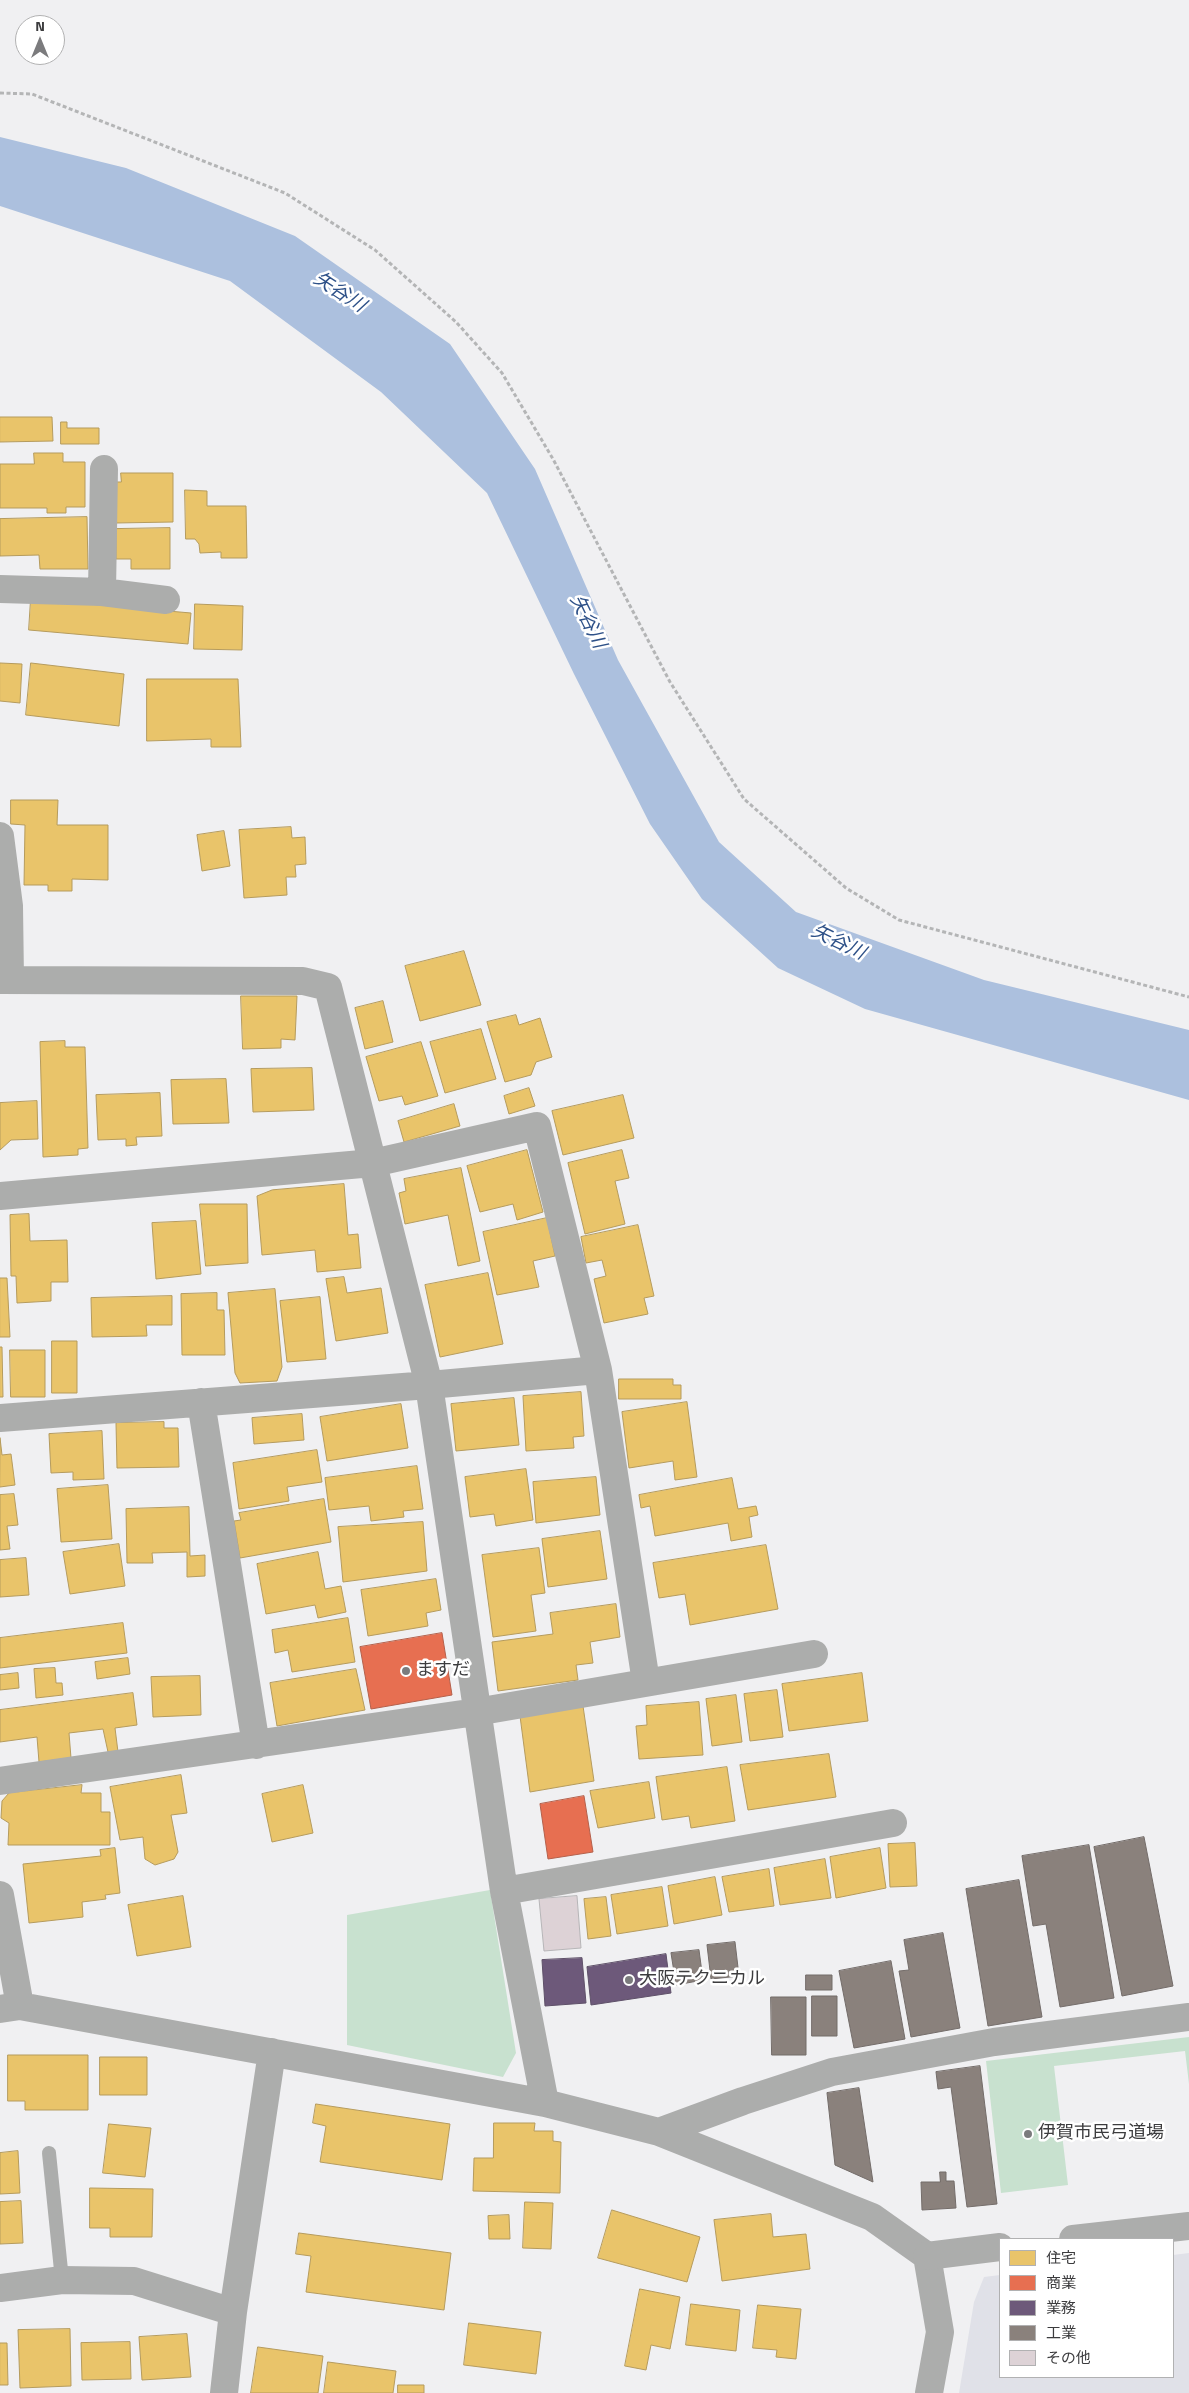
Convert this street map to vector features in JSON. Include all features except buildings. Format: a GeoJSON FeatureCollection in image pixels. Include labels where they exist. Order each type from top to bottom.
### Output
{"type":"FeatureCollection","features":[{"type":"Feature","properties":{"kind":"street"},"geometry":{"type":"LineString","coordinates":[[102,592],[104,469]]}},
{"type":"Feature","properties":{"kind":"street"},"geometry":{"type":"LineString","coordinates":[[0,589],[102,592],[166,600]]}},
{"type":"Feature","properties":{"kind":"street"},"geometry":{"type":"LineString","coordinates":[[0,836],[9,906],[5,980],[303,981],[328,987],[429,1385],[504,1891],[545,2103]]}},
{"type":"Feature","properties":{"kind":"street"},"geometry":{"type":"LineString","coordinates":[[0,1196],[373,1163],[537,1126],[598,1370],[646,1682]]}},
{"type":"Feature","properties":{"kind":"street"},"geometry":{"type":"LineString","coordinates":[[0,1418],[598,1370]]}},
{"type":"Feature","properties":{"kind":"street"},"geometry":{"type":"LineString","coordinates":[[201,1402],[256,1745]]}},
{"type":"Feature","properties":{"kind":"street"},"geometry":{"type":"LineString","coordinates":[[0,1781],[476,1712],[814,1654]]}},
{"type":"Feature","properties":{"kind":"street"},"geometry":{"type":"LineString","coordinates":[[504,1891],[893,1823]]}},
{"type":"Feature","properties":{"kind":"street"},"geometry":{"type":"LineString","coordinates":[[0,1895],[10,2008],[272,2052],[545,2103],[659,2132],[872,2217],[926,2256],[999,2248]]}},
{"type":"Feature","properties":{"kind":"street"},"geometry":{"type":"LineString","coordinates":[[659,2132],[743,2101],[832,2072],[994,2042],[1189,2017]]}},
{"type":"Feature","properties":{"kind":"street"},"geometry":{"type":"LineString","coordinates":[[224,2393],[233,2312],[272,2052]]}},
{"type":"Feature","properties":{"kind":"street"},"geometry":{"type":"LineString","coordinates":[[1082,2238],[1189,2226]]}},
{"type":"Feature","properties":{"kind":"street"},"geometry":{"type":"LineString","coordinates":[[926,2256],[940,2332],[929,2393]]}},
{"type":"Feature","properties":{"kind":"street"},"geometry":{"type":"LineString","coordinates":[[0,2288],[62,2280],[134,2281],[233,2312]]}},
{"type":"Feature","properties":{"kind":"lane"},"geometry":{"type":"LineString","coordinates":[[49,2153],[62,2280]]}},
{"type":"Feature","properties":{"kind":"path"},"geometry":{"type":"LineString","coordinates":[[0,93],[32,94],[285,193],[375,250],[456,322],[502,373],[553,459],[670,682],[744,799],[846,888],[899,920],[1189,996]]}},
{"type":"Feature","properties":{"kind":"shaded area"},"geometry":{"type":"Polygon","coordinates":[[[1189,2253],[1189,2393],[959,2393],[974,2302],[984,2277],[999,2275],[999,2378],[1174,2378],[1174,2255],[1189,2253]]]}},
{"type":"Feature","properties":{"kind":"green space"},"geometry":{"type":"Polygon","coordinates":[[[490,1890],[516,2053],[503,2077],[347,2045],[347,1915],[490,1890]]]}},
{"type":"Feature","properties":{"kind":"green space","name":"伊賀市民弓道場"},"geometry":{"type":"Polygon","coordinates":[[[1189,2037],[1189,2084],[1185,2051],[1054,2066],[1068,2185],[1001,2193],[986,2061],[1189,2037]]]}},
{"type":"Feature","properties":{"kind":"water","name":"矢谷川"},"geometry":{"type":"Polygon","coordinates":[[[0,137],[126,168],[295,236],[450,344],[535,469],[618,660],[719,842],[796,912],[984,980],[1189,1030],[1189,1100],[865,1009],[778,968],[702,899],[650,824],[574,674],[487,493],[381,392],[230,281],[0,206],[0,137]]]}},
{"type":"Feature","properties":{"kind":"place","name":"ますだ"},"geometry":{"type":"Point","coordinates":[406,1671]}},
{"type":"Feature","properties":{"kind":"place","name":"大阪テクニカル"},"geometry":{"type":"Point","coordinates":[629,1980]}},
{"type":"Feature","properties":{"kind":"place","name":"伊賀市民弓道場"},"geometry":{"type":"Point","coordinates":[1028,2134]}}]}
